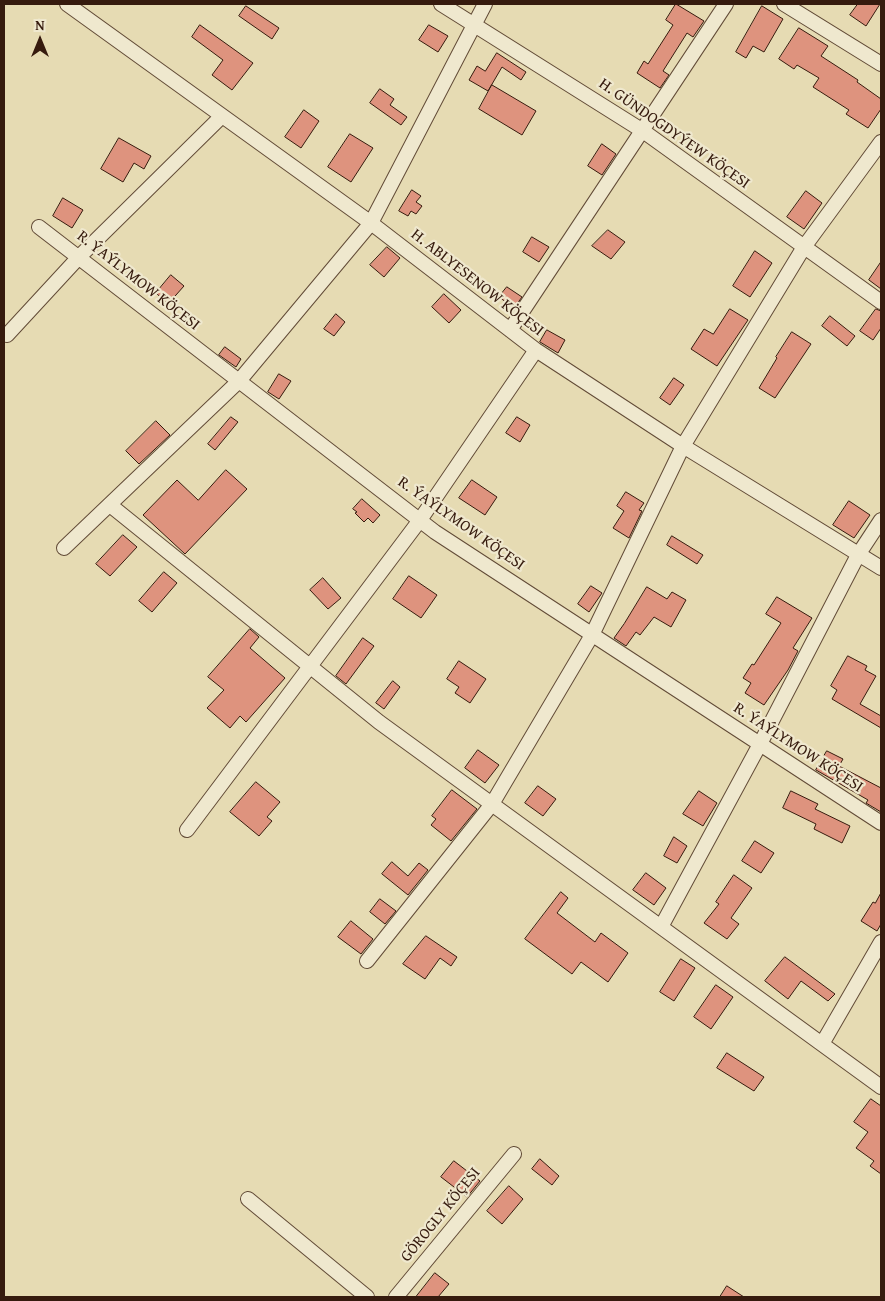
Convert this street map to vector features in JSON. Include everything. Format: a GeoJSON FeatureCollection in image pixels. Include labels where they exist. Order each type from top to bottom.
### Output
{"type":"FeatureCollection","features":[{"type":"Feature","properties":{"kind":"street","name":"H. ABLYESENOW KÖÇESI"},"geometry":{"type":"LineString","coordinates":[[67,4],[371,222],[536,350],[683,446],[881,568]]}},
{"type":"Feature","properties":{"kind":"street","name":"H. GÜNDOGDYÝEW KÖÇESI"},"geometry":{"type":"LineString","coordinates":[[441,4],[643,131],[881,302]]}},
{"type":"Feature","properties":{"kind":"street"},"geometry":{"type":"LineString","coordinates":[[64,548],[239,381],[371,222],[485,4]]}},
{"type":"Feature","properties":{"kind":"street"},"geometry":{"type":"LineString","coordinates":[[510,330],[726,4]]}},
{"type":"Feature","properties":{"kind":"street"},"geometry":{"type":"LineString","coordinates":[[784,4],[881,64]]}},
{"type":"Feature","properties":{"kind":"street"},"geometry":{"type":"LineString","coordinates":[[7,335],[79,257],[222,116]]}},
{"type":"Feature","properties":{"kind":"street"},"geometry":{"type":"LineString","coordinates":[[367,961],[492,804],[592,635],[683,446],[804,247],[881,142]]}},
{"type":"Feature","properties":{"kind":"street","name":"R. ÝAÝLYMOW KÖÇESI"},"geometry":{"type":"LineString","coordinates":[[40,227],[420,520],[592,635],[881,823]]}},
{"type":"Feature","properties":{"kind":"street"},"geometry":{"type":"LineString","coordinates":[[187,830],[420,520],[536,350]]}},
{"type":"Feature","properties":{"kind":"street"},"geometry":{"type":"LineString","coordinates":[[110,505],[379,722],[881,1087]]}},
{"type":"Feature","properties":{"kind":"street"},"geometry":{"type":"LineString","coordinates":[[661,926],[760,744],[858,555],[881,520]]}},
{"type":"Feature","properties":{"kind":"street"},"geometry":{"type":"LineString","coordinates":[[822,1044],[881,942]]}},
{"type":"Feature","properties":{"kind":"street","name":"GÖROGLY KÖÇESI"},"geometry":{"type":"LineString","coordinates":[[396,1297],[514,1154]]}},
{"type":"Feature","properties":{"kind":"street"},"geometry":{"type":"LineString","coordinates":[[248,1199],[367,1297]]}},
{"type":"Feature","properties":{"kind":"building"},"geometry":{"type":"Polygon","coordinates":[[[676,4],[704,21],[693,37],[687,33],[663,71],[669,75],[660,88],[637,73],[644,61],[648,64],[673,25],[666,20],[676,4]]]}},
{"type":"Feature","properties":{"kind":"building"},"geometry":{"type":"Polygon","coordinates":[[[858,4],[880,4],[866,26],[850,15],[858,4]]]}},
{"type":"Feature","properties":{"kind":"building"},"geometry":{"type":"Polygon","coordinates":[[[246,6],[279,28],[272,39],[239,16],[246,6]]]}},
{"type":"Feature","properties":{"kind":"building"},"geometry":{"type":"Polygon","coordinates":[[[762,6],[783,19],[764,52],[753,46],[746,58],[736,52],[762,6]]]}},
{"type":"Feature","properties":{"kind":"building"},"geometry":{"type":"Polygon","coordinates":[[[200,25],[253,63],[232,90],[212,75],[223,60],[192,37],[200,25]]]}},
{"type":"Feature","properties":{"kind":"building"},"geometry":{"type":"Polygon","coordinates":[[[429,25],[448,36],[438,52],[419,40],[429,25]]]}},
{"type":"Feature","properties":{"kind":"building"},"geometry":{"type":"Polygon","coordinates":[[[799,28],[828,46],[821,56],[858,80],[857,82],[881,99],[881,109],[868,128],[846,114],[849,110],[813,87],[819,78],[797,65],[794,69],[779,59],[799,28]]]}},
{"type":"Feature","properties":{"kind":"building"},"geometry":{"type":"Polygon","coordinates":[[[497,53],[526,72],[521,80],[502,67],[488,91],[469,80],[477,66],[485,71],[497,53]]]}},
{"type":"Feature","properties":{"kind":"building"},"geometry":{"type":"Polygon","coordinates":[[[492,85],[536,111],[522,135],[479,109],[492,85]]]}},
{"type":"Feature","properties":{"kind":"building"},"geometry":{"type":"Polygon","coordinates":[[[380,89],[394,99],[390,105],[407,117],[401,125],[370,103],[380,89]]]}},
{"type":"Feature","properties":{"kind":"building"},"geometry":{"type":"Polygon","coordinates":[[[304,110],[319,121],[301,148],[285,137],[304,110]]]}},
{"type":"Feature","properties":{"kind":"building"},"geometry":{"type":"Polygon","coordinates":[[[350,134],[373,148],[351,182],[328,167],[350,134]]]}},
{"type":"Feature","properties":{"kind":"building"},"geometry":{"type":"Polygon","coordinates":[[[119,138],[151,156],[144,169],[134,163],[123,182],[101,169],[119,138]]]}},
{"type":"Feature","properties":{"kind":"building"},"geometry":{"type":"Polygon","coordinates":[[[602,144],[616,154],[602,175],[588,166],[602,144]]]}},
{"type":"Feature","properties":{"kind":"building"},"geometry":{"type":"Polygon","coordinates":[[[412,190],[421,196],[416,202],[422,206],[416,214],[411,211],[408,216],[399,211],[412,190]]]}},
{"type":"Feature","properties":{"kind":"building"},"geometry":{"type":"Polygon","coordinates":[[[806,191],[822,203],[804,229],[787,217],[806,191]]]}},
{"type":"Feature","properties":{"kind":"building"},"geometry":{"type":"Polygon","coordinates":[[[63,198],[83,210],[72,228],[53,216],[63,198]]]}},
{"type":"Feature","properties":{"kind":"building"},"geometry":{"type":"Polygon","coordinates":[[[608,230],[625,242],[611,259],[592,246],[608,230]]]}},
{"type":"Feature","properties":{"kind":"building"},"geometry":{"type":"Polygon","coordinates":[[[532,237],[549,247],[539,262],[523,252],[532,237]]]}},
{"type":"Feature","properties":{"kind":"building"},"geometry":{"type":"Polygon","coordinates":[[[387,247],[400,258],[384,277],[370,265],[387,247]]]}},
{"type":"Feature","properties":{"kind":"building"},"geometry":{"type":"Polygon","coordinates":[[[755,251],[772,263],[750,297],[733,286],[755,251]]]}},
{"type":"Feature","properties":{"kind":"building"},"geometry":{"type":"Polygon","coordinates":[[[881,262],[881,289],[869,280],[881,262]]]}},
{"type":"Feature","properties":{"kind":"building"},"geometry":{"type":"Polygon","coordinates":[[[171,275],[184,286],[168,304],[156,293],[171,275]]]}},
{"type":"Feature","properties":{"kind":"building"},"geometry":{"type":"Polygon","coordinates":[[[507,287],[522,297],[514,308],[499,297],[507,287]]]}},
{"type":"Feature","properties":{"kind":"building"},"geometry":{"type":"Polygon","coordinates":[[[444,294],[461,310],[449,323],[432,307],[444,294]]]}},
{"type":"Feature","properties":{"kind":"building"},"geometry":{"type":"Polygon","coordinates":[[[730,309],[748,320],[717,366],[691,349],[704,329],[713,334],[730,309]]]}},
{"type":"Feature","properties":{"kind":"building"},"geometry":{"type":"Polygon","coordinates":[[[876,309],[881,311],[881,328],[873,340],[860,331],[876,309]]]}},
{"type":"Feature","properties":{"kind":"building"},"geometry":{"type":"Polygon","coordinates":[[[336,314],[345,322],[334,336],[324,329],[336,314]]]}},
{"type":"Feature","properties":{"kind":"building"},"geometry":{"type":"Polygon","coordinates":[[[830,316],[855,336],[847,346],[822,326],[830,316]]]}},
{"type":"Feature","properties":{"kind":"building"},"geometry":{"type":"Polygon","coordinates":[[[547,330],[565,340],[558,353],[540,342],[547,330]]]}},
{"type":"Feature","properties":{"kind":"building"},"geometry":{"type":"Polygon","coordinates":[[[792,332],[811,344],[775,398],[759,388],[792,332]]]}},
{"type":"Feature","properties":{"kind":"building"},"geometry":{"type":"Polygon","coordinates":[[[225,347],[241,359],[236,367],[219,355],[225,347]]]}},
{"type":"Feature","properties":{"kind":"building"},"geometry":{"type":"Polygon","coordinates":[[[279,374],[291,381],[279,399],[268,392],[279,374]]]}},
{"type":"Feature","properties":{"kind":"building"},"geometry":{"type":"Polygon","coordinates":[[[674,378],[684,385],[670,405],[660,398],[674,378]]]}},
{"type":"Feature","properties":{"kind":"building"},"geometry":{"type":"Polygon","coordinates":[[[231,417],[238,422],[215,450],[208,444],[231,417]]]}},
{"type":"Feature","properties":{"kind":"building"},"geometry":{"type":"Polygon","coordinates":[[[517,417],[530,425],[520,442],[506,433],[517,417]]]}},
{"type":"Feature","properties":{"kind":"building"},"geometry":{"type":"Polygon","coordinates":[[[156,421],[170,435],[139,464],[126,451],[156,421]]]}},
{"type":"Feature","properties":{"kind":"building"},"geometry":{"type":"Polygon","coordinates":[[[226,470],[247,489],[185,554],[143,515],[177,480],[198,500],[226,470]]]}},
{"type":"Feature","properties":{"kind":"building"},"geometry":{"type":"Polygon","coordinates":[[[472,480],[497,497],[485,515],[459,498],[472,480]]]}},
{"type":"Feature","properties":{"kind":"building"},"geometry":{"type":"Polygon","coordinates":[[[626,492],[644,503],[639,510],[642,511],[629,538],[613,528],[624,511],[617,506],[626,492]]]}},
{"type":"Feature","properties":{"kind":"building"},"geometry":{"type":"Polygon","coordinates":[[[362,499],[380,515],[373,523],[368,518],[364,522],[353,509],[362,499]]]}},
{"type":"Feature","properties":{"kind":"building"},"geometry":{"type":"Polygon","coordinates":[[[849,501],[870,515],[854,538],[833,525],[849,501]]]}},
{"type":"Feature","properties":{"kind":"building"},"geometry":{"type":"Polygon","coordinates":[[[123,535],[137,547],[110,576],[96,564],[123,535]]]}},
{"type":"Feature","properties":{"kind":"building"},"geometry":{"type":"Polygon","coordinates":[[[672,536],[703,555],[697,564],[667,545],[672,536]]]}},
{"type":"Feature","properties":{"kind":"building"},"geometry":{"type":"Polygon","coordinates":[[[164,572],[177,583],[152,612],[139,601],[164,572]]]}},
{"type":"Feature","properties":{"kind":"building"},"geometry":{"type":"Polygon","coordinates":[[[409,576],[437,595],[421,618],[393,599],[409,576]]]}},
{"type":"Feature","properties":{"kind":"building"},"geometry":{"type":"Polygon","coordinates":[[[323,578],[341,598],[328,609],[310,590],[323,578]]]}},
{"type":"Feature","properties":{"kind":"building"},"geometry":{"type":"Polygon","coordinates":[[[591,586],[602,593],[589,612],[578,604],[591,586]]]}},
{"type":"Feature","properties":{"kind":"building"},"geometry":{"type":"Polygon","coordinates":[[[647,587],[667,599],[672,592],[686,600],[671,627],[654,617],[640,635],[636,632],[626,646],[614,638],[647,587]]]}},
{"type":"Feature","properties":{"kind":"building"},"geometry":{"type":"Polygon","coordinates":[[[777,597],[812,618],[793,648],[798,651],[788,670],[764,705],[745,693],[751,683],[743,678],[752,664],[754,665],[781,623],[766,614],[777,597]]]}},
{"type":"Feature","properties":{"kind":"building"},"geometry":{"type":"Polygon","coordinates":[[[250,629],[259,637],[250,648],[285,678],[246,722],[240,716],[230,728],[207,708],[224,690],[208,677],[250,629]]]}},
{"type":"Feature","properties":{"kind":"building"},"geometry":{"type":"Polygon","coordinates":[[[363,638],[374,646],[346,684],[336,676],[363,638]]]}},
{"type":"Feature","properties":{"kind":"building"},"geometry":{"type":"Polygon","coordinates":[[[848,656],[867,666],[865,670],[876,676],[860,704],[881,716],[881,728],[832,699],[837,690],[831,686],[848,656]]]}},
{"type":"Feature","properties":{"kind":"building"},"geometry":{"type":"Polygon","coordinates":[[[459,661],[486,679],[470,703],[455,693],[459,687],[447,679],[459,661]]]}},
{"type":"Feature","properties":{"kind":"building"},"geometry":{"type":"Polygon","coordinates":[[[393,681],[400,687],[384,709],[376,703],[393,681]]]}},
{"type":"Feature","properties":{"kind":"building"},"geometry":{"type":"Polygon","coordinates":[[[478,750],[499,765],[485,783],[465,768],[478,750]]]}},
{"type":"Feature","properties":{"kind":"building"},"geometry":{"type":"Polygon","coordinates":[[[827,751],[843,759],[839,766],[881,788],[881,812],[866,803],[868,800],[816,770],[827,751]]]}},
{"type":"Feature","properties":{"kind":"building"},"geometry":{"type":"Polygon","coordinates":[[[256,782],[280,802],[267,817],[272,821],[259,836],[230,812],[256,782]]]}},
{"type":"Feature","properties":{"kind":"building"},"geometry":{"type":"Polygon","coordinates":[[[538,786],[556,799],[543,816],[525,803],[538,786]]]}},
{"type":"Feature","properties":{"kind":"building"},"geometry":{"type":"Polygon","coordinates":[[[452,790],[477,809],[451,841],[431,825],[436,819],[432,816],[452,790]]]}},
{"type":"Feature","properties":{"kind":"building"},"geometry":{"type":"Polygon","coordinates":[[[699,791],[717,803],[703,826],[683,814],[699,791]]]}},
{"type":"Feature","properties":{"kind":"building"},"geometry":{"type":"Polygon","coordinates":[[[791,791],[818,804],[815,809],[850,826],[842,843],[814,829],[816,824],[783,808],[791,791]]]}},
{"type":"Feature","properties":{"kind":"building"},"geometry":{"type":"Polygon","coordinates":[[[674,837],[687,846],[677,863],[664,856],[674,837]]]}},
{"type":"Feature","properties":{"kind":"building"},"geometry":{"type":"Polygon","coordinates":[[[755,841],[774,853],[761,873],[742,861],[755,841]]]}},
{"type":"Feature","properties":{"kind":"building"},"geometry":{"type":"Polygon","coordinates":[[[392,862],[408,876],[419,863],[428,870],[408,895],[382,874],[392,862]]]}},
{"type":"Feature","properties":{"kind":"building"},"geometry":{"type":"Polygon","coordinates":[[[646,873],[666,888],[654,905],[633,890],[646,873]]]}},
{"type":"Feature","properties":{"kind":"building"},"geometry":{"type":"Polygon","coordinates":[[[734,875],[752,888],[731,918],[739,924],[727,939],[704,923],[719,904],[716,902],[734,875]]]}},
{"type":"Feature","properties":{"kind":"building"},"geometry":{"type":"Polygon","coordinates":[[[561,892],[568,898],[557,913],[595,942],[601,933],[628,953],[608,982],[581,962],[572,974],[525,939],[561,892]]]}},
{"type":"Feature","properties":{"kind":"building"},"geometry":{"type":"Polygon","coordinates":[[[881,893],[881,924],[877,931],[861,921],[881,893]]]}},
{"type":"Feature","properties":{"kind":"building"},"geometry":{"type":"Polygon","coordinates":[[[380,899],[396,911],[385,924],[370,912],[380,899]]]}},
{"type":"Feature","properties":{"kind":"building"},"geometry":{"type":"Polygon","coordinates":[[[351,921],[373,939],[361,954],[338,937],[351,921]]]}},
{"type":"Feature","properties":{"kind":"building"},"geometry":{"type":"Polygon","coordinates":[[[426,936],[457,957],[451,966],[440,958],[425,979],[403,964],[426,936]]]}},
{"type":"Feature","properties":{"kind":"building"},"geometry":{"type":"Polygon","coordinates":[[[785,957],[835,994],[828,1001],[801,981],[788,999],[765,981],[785,957]]]}},
{"type":"Feature","properties":{"kind":"building"},"geometry":{"type":"Polygon","coordinates":[[[681,959],[695,968],[674,1001],[660,992],[681,959]]]}},
{"type":"Feature","properties":{"kind":"building"},"geometry":{"type":"Polygon","coordinates":[[[716,985],[733,997],[711,1029],[694,1017],[716,985]]]}},
{"type":"Feature","properties":{"kind":"building"},"geometry":{"type":"Polygon","coordinates":[[[727,1053],[764,1077],[754,1091],[717,1068],[727,1053]]]}},
{"type":"Feature","properties":{"kind":"building"},"geometry":{"type":"Polygon","coordinates":[[[871,1099],[881,1106],[881,1174],[870,1166],[874,1161],[856,1148],[868,1132],[854,1122],[871,1099]]]}},
{"type":"Feature","properties":{"kind":"building"},"geometry":{"type":"Polygon","coordinates":[[[540,1159],[559,1176],[552,1185],[532,1169],[540,1159]]]}},
{"type":"Feature","properties":{"kind":"building"},"geometry":{"type":"Polygon","coordinates":[[[454,1161],[480,1181],[467,1197],[441,1177],[454,1161]]]}},
{"type":"Feature","properties":{"kind":"building"},"geometry":{"type":"Polygon","coordinates":[[[509,1186],[523,1199],[502,1224],[487,1211],[509,1186]]]}},
{"type":"Feature","properties":{"kind":"building"},"geometry":{"type":"Polygon","coordinates":[[[435,1273],[449,1284],[438,1297],[416,1297],[435,1273]]]}},
{"type":"Feature","properties":{"kind":"building"},"geometry":{"type":"Polygon","coordinates":[[[727,1286],[744,1297],[720,1297],[727,1286]]]}}]}
